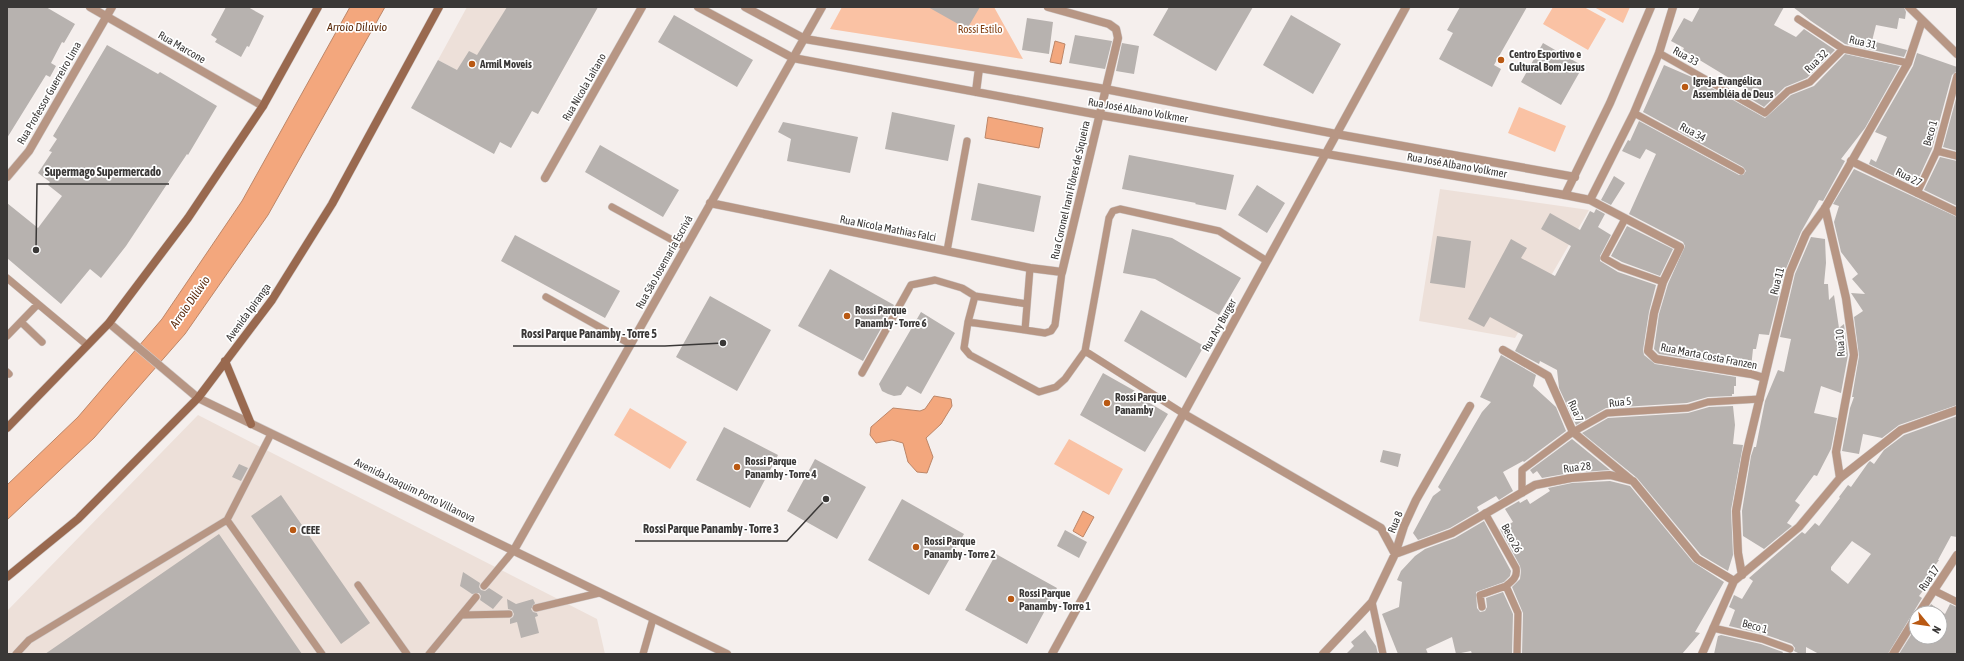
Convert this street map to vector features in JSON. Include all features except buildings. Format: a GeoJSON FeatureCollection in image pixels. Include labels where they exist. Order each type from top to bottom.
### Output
{"type":"FeatureCollection","features":[{"type":"Feature","properties":{"kind":"main road"},"geometry":{"type":"LineString","coordinates":[[7,428],[109,323],[188,218],[263,106],[318,7]]}},
{"type":"Feature","properties":{"kind":"main road","name":"Avenida Ipiranga"},"geometry":{"type":"LineString","coordinates":[[7,578],[78,519],[198,398],[272,300],[332,204],[440,7]]}},
{"type":"Feature","properties":{"kind":"main road"},"geometry":{"type":"LineString","coordinates":[[225,361],[251,424]]}},
{"type":"Feature","properties":{"kind":"street","name":"Rua Marcone"},"geometry":{"type":"LineString","coordinates":[[90,7],[263,106]]}},
{"type":"Feature","properties":{"kind":"street","name":"Rua Professor Guerreiro Lima"},"geometry":{"type":"LineString","coordinates":[[7,177],[29,151],[112,7]]}},
{"type":"Feature","properties":{"kind":"street","name":"Rua Nicola Laitano"},"geometry":{"type":"LineString","coordinates":[[545,178],[642,7]]}},
{"type":"Feature","properties":{"kind":"street","name":"Rua José Albano Volkmer"},"geometry":{"type":"LineString","coordinates":[[698,7],[793,58],[1100,115],[1565,195]]}},
{"type":"Feature","properties":{"kind":"street","name":"Rua José Albano Volkmer"},"geometry":{"type":"LineString","coordinates":[[745,7],[804,39],[1105,89],[1336,134],[1575,177]]}},
{"type":"Feature","properties":{"kind":"street","name":"Rua São Josemaría Escrivá"},"geometry":{"type":"LineString","coordinates":[[514,550],[822,7]]}},
{"type":"Feature","properties":{"kind":"street","name":"Rua Coronel Irani Flôres de Siqueira"},"geometry":{"type":"LineString","coordinates":[[1048,7],[1109,24],[1116,28],[1118,38],[1062,272]]}},
{"type":"Feature","properties":{"kind":"street","name":"Rua Ary Burger"},"geometry":{"type":"LineString","coordinates":[[1052,654],[1406,7]]}},
{"type":"Feature","properties":{"kind":"street"},"geometry":{"type":"LineString","coordinates":[[1565,195],[1610,103],[1651,7]]}},
{"type":"Feature","properties":{"kind":"street"},"geometry":{"type":"LineString","coordinates":[[1590,200],[1634,113],[1659,53],[1673,7]]}},
{"type":"Feature","properties":{"kind":"street"},"geometry":{"type":"LineString","coordinates":[[1908,7],[1957,54]]}},
{"type":"Feature","properties":{"kind":"street","name":"Rua 11"},"geometry":{"type":"LineString","coordinates":[[1742,575],[1738,553],[1736,511],[1764,378],[1790,272],[1806,234],[1825,208],[1908,63],[1922,21]]}},
{"type":"Feature","properties":{"kind":"street"},"geometry":{"type":"LineString","coordinates":[[976,92],[979,68]]}},
{"type":"Feature","properties":{"kind":"street","name":"Rua 27"},"geometry":{"type":"LineString","coordinates":[[1851,161],[1957,212]]}},
{"type":"Feature","properties":{"kind":"street","name":"Rua Marta Costa Franzen"},"geometry":{"type":"LineString","coordinates":[[1565,195],[1590,200],[1680,247],[1663,282],[1654,313],[1648,351],[1656,359],[1751,374],[1764,378]]}},
{"type":"Feature","properties":{"kind":"street","name":"Rua Nicola Mathias Falci"},"geometry":{"type":"LineString","coordinates":[[710,203],[947,252],[1030,268],[1062,272]]}},
{"type":"Feature","properties":{"kind":"street","name":"Rua 10"},"geometry":{"type":"LineString","coordinates":[[1825,208],[1846,298],[1854,355],[1836,452],[1840,478]]}},
{"type":"Feature","properties":{"kind":"street","name":"Avenida Joaquim Porto Villanova"},"geometry":{"type":"LineString","coordinates":[[109,323],[126,339],[198,398],[727,654]]}},
{"type":"Feature","properties":{"kind":"street","name":"Rua 7"},"geometry":{"type":"LineString","coordinates":[[1503,350],[1548,376],[1574,432],[1633,481]]}},
{"type":"Feature","properties":{"kind":"street","name":"Rua 8"},"geometry":{"type":"LineString","coordinates":[[1323,654],[1372,602],[1395,554],[1404,526],[1416,500],[1470,406]]}},
{"type":"Feature","properties":{"kind":"street"},"geometry":{"type":"LineString","coordinates":[[1702,654],[1734,581],[1799,527],[1840,478],[1901,430],[1957,410]]}},
{"type":"Feature","properties":{"kind":"street"},"geometry":{"type":"LineString","coordinates":[[1184,414],[1381,528],[1395,554]]}},
{"type":"Feature","properties":{"kind":"street","name":"Rua 28"},"geometry":{"type":"LineString","coordinates":[[1395,554],[1452,533],[1535,485],[1571,478],[1610,475],[1633,481]]}},
{"type":"Feature","properties":{"kind":"street"},"geometry":{"type":"LineString","coordinates":[[1633,481],[1697,559],[1734,581]]}},
{"type":"Feature","properties":{"kind":"street","name":"Rua 17"},"geometry":{"type":"LineString","coordinates":[[1924,605],[1957,555]]}},
{"type":"Feature","properties":{"kind":"street"},"geometry":{"type":"LineString","coordinates":[[1895,653],[1908,631]]}},
{"type":"Feature","properties":{"kind":"lane","name":"Rua 31"},"geometry":{"type":"LineString","coordinates":[[1798,19],[1843,49],[1908,63]]}},
{"type":"Feature","properties":{"kind":"lane","name":"Rua 32"},"geometry":{"type":"LineString","coordinates":[[1765,113],[1788,91],[1810,82],[1843,49]]}},
{"type":"Feature","properties":{"kind":"lane","name":"Rua 33"},"geometry":{"type":"LineString","coordinates":[[1659,53],[1765,113]]}},
{"type":"Feature","properties":{"kind":"lane","name":"Beco 1"},"geometry":{"type":"LineString","coordinates":[[1917,193],[1937,150],[1957,76]]}},
{"type":"Feature","properties":{"kind":"lane","name":"Rua 34"},"geometry":{"type":"LineString","coordinates":[[1634,113],[1741,171]]}},
{"type":"Feature","properties":{"kind":"lane"},"geometry":{"type":"LineString","coordinates":[[947,252],[967,141]]}},
{"type":"Feature","properties":{"kind":"lane"},"geometry":{"type":"LineString","coordinates":[[1937,150],[1957,156]]}},
{"type":"Feature","properties":{"kind":"lane"},"geometry":{"type":"LineString","coordinates":[[612,207],[685,247]]}},
{"type":"Feature","properties":{"kind":"lane"},"geometry":{"type":"LineString","coordinates":[[975,296],[968,322],[964,348],[970,355],[1039,392],[1056,387],[1065,379],[1086,351],[1109,218],[1113,211],[1120,209],[1219,231],[1267,261]]}},
{"type":"Feature","properties":{"kind":"lane"},"geometry":{"type":"LineString","coordinates":[[1625,219],[1604,258],[1620,267],[1663,282]]}},
{"type":"Feature","properties":{"kind":"lane"},"geometry":{"type":"LineString","coordinates":[[1025,330],[1030,268]]}},
{"type":"Feature","properties":{"kind":"lane"},"geometry":{"type":"LineString","coordinates":[[968,322],[1045,333],[1051,331],[1056,325],[1062,272]]}},
{"type":"Feature","properties":{"kind":"lane"},"geometry":{"type":"LineString","coordinates":[[7,278],[87,345]]}},
{"type":"Feature","properties":{"kind":"lane"},"geometry":{"type":"LineString","coordinates":[[862,373],[911,285],[935,280],[962,288],[975,296],[1027,304]]}},
{"type":"Feature","properties":{"kind":"lane"},"geometry":{"type":"LineString","coordinates":[[546,297],[630,344]]}},
{"type":"Feature","properties":{"kind":"lane"},"geometry":{"type":"LineString","coordinates":[[7,336],[38,304]]}},
{"type":"Feature","properties":{"kind":"lane"},"geometry":{"type":"LineString","coordinates":[[21,322],[42,342]]}},
{"type":"Feature","properties":{"kind":"lane"},"geometry":{"type":"LineString","coordinates":[[1086,351],[1184,414]]}},
{"type":"Feature","properties":{"kind":"lane","name":"Rua 5"},"geometry":{"type":"LineString","coordinates":[[1522,493],[1522,470],[1574,432],[1607,413],[1688,408],[1708,402],[1760,399]]}},
{"type":"Feature","properties":{"kind":"lane"},"geometry":{"type":"LineString","coordinates":[[16,654],[29,640],[227,520],[271,434]]}},
{"type":"Feature","properties":{"kind":"lane","name":"Beco 26"},"geometry":{"type":"LineString","coordinates":[[1486,513],[1516,568],[1517,573],[1515,578],[1506,586]]}},
{"type":"Feature","properties":{"kind":"lane"},"geometry":{"type":"LineString","coordinates":[[227,520],[322,654]]}},
{"type":"Feature","properties":{"kind":"lane"},"geometry":{"type":"LineString","coordinates":[[484,586],[514,550]]}},
{"type":"Feature","properties":{"kind":"lane"},"geometry":{"type":"LineString","coordinates":[[358,585],[407,654]]}},
{"type":"Feature","properties":{"kind":"lane"},"geometry":{"type":"LineString","coordinates":[[1482,607],[1480,595],[1506,586],[1518,613],[1517,654]]}},
{"type":"Feature","properties":{"kind":"lane"},"geometry":{"type":"LineString","coordinates":[[1934,590],[1957,602]]}},
{"type":"Feature","properties":{"kind":"lane"},"geometry":{"type":"LineString","coordinates":[[536,608],[599,593]]}},
{"type":"Feature","properties":{"kind":"lane"},"geometry":{"type":"LineString","coordinates":[[429,654],[476,597]]}},
{"type":"Feature","properties":{"kind":"lane"},"geometry":{"type":"LineString","coordinates":[[1372,602],[1383,654]]}},
{"type":"Feature","properties":{"kind":"lane"},"geometry":{"type":"LineString","coordinates":[[462,615],[509,614]]}},
{"type":"Feature","properties":{"kind":"lane"},"geometry":{"type":"LineString","coordinates":[[642,654],[653,619]]}},
{"type":"Feature","properties":{"kind":"lane","name":"Beco 1"},"geometry":{"type":"LineString","coordinates":[[1713,628],[1762,639],[1790,649]]}},
{"type":"Feature","properties":{"kind":"shaded area"},"geometry":{"type":"Polygon","coordinates":[[[467,7],[598,7],[538,114],[438,60],[467,7]]]}},
{"type":"Feature","properties":{"kind":"shaded area"},"geometry":{"type":"Polygon","coordinates":[[[1440,189],[1589,210],[1515,338],[1419,321],[1440,189]]]}},
{"type":"Feature","properties":{"kind":"shaded area","name":"CEEE"},"geometry":{"type":"Polygon","coordinates":[[[198,415],[597,619],[605,654],[7,654],[7,611],[198,415]]]}},
{"type":"Feature","properties":{"kind":"green space","name":"Rossi Estilo"},"geometry":{"type":"Polygon","coordinates":[[[842,7],[994,7],[1023,59],[830,29],[842,7]]]}},
{"type":"Feature","properties":{"kind":"green space"},"geometry":{"type":"Polygon","coordinates":[[[1553,7],[1584,7],[1606,19],[1588,50],[1543,24],[1553,7]]]}},
{"type":"Feature","properties":{"kind":"green space"},"geometry":{"type":"Polygon","coordinates":[[[1594,7],[1630,7],[1623,23],[1594,7]]]}},
{"type":"Feature","properties":{"kind":"green space"},"geometry":{"type":"Polygon","coordinates":[[[1519,107],[1566,126],[1555,152],[1508,133],[1519,107]]]}},
{"type":"Feature","properties":{"kind":"green space"},"geometry":{"type":"Polygon","coordinates":[[[630,408],[687,442],[670,469],[614,435],[630,408]]]}},
{"type":"Feature","properties":{"kind":"green space"},"geometry":{"type":"Polygon","coordinates":[[[1069,439],[1123,469],[1109,495],[1054,464],[1069,439]]]}},
{"type":"Feature","properties":{"kind":"water","name":"Arroio Dilúvio"},"geometry":{"type":"Polygon","coordinates":[[[350,7],[385,7],[268,215],[185,334],[94,438],[7,520],[7,485],[78,417],[162,319],[242,201],[350,7]]]}},
{"type":"Feature","properties":{"kind":"water"},"geometry":{"type":"Polygon","coordinates":[[[1055,41],[1065,44],[1061,64],[1050,62],[1055,41]]]}},
{"type":"Feature","properties":{"kind":"water"},"geometry":{"type":"Polygon","coordinates":[[[988,117],[1043,128],[1039,148],[985,138],[988,117]]]}},
{"type":"Feature","properties":{"kind":"water"},"geometry":{"type":"Polygon","coordinates":[[[934,396],[951,399],[952,406],[941,424],[926,438],[933,457],[927,473],[917,472],[908,462],[903,443],[892,440],[876,443],[870,435],[871,427],[893,408],[920,411],[925,409],[934,396]]]}},
{"type":"Feature","properties":{"kind":"water"},"geometry":{"type":"Polygon","coordinates":[[[1083,511],[1094,517],[1083,537],[1073,531],[1083,511]]]}},
{"type":"Feature","properties":{"kind":"place","name":"Centro Esportivo e Cultural Bom Jesus"},"geometry":{"type":"Point","coordinates":[1501,60]}},
{"type":"Feature","properties":{"kind":"place","name":"Armil Moveis"},"geometry":{"type":"Point","coordinates":[472,64]}},
{"type":"Feature","properties":{"kind":"place","name":"Igreja Evangélica Assembléia de Deus"},"geometry":{"type":"Point","coordinates":[1685,87]}},
{"type":"Feature","properties":{"kind":"place","name":"Supermago Supermercado"},"geometry":{"type":"Point","coordinates":[36,250]}},
{"type":"Feature","properties":{"kind":"place","name":"Rossi Parque Panamby - Torre 6"},"geometry":{"type":"Point","coordinates":[847,316]}},
{"type":"Feature","properties":{"kind":"place","name":"Rossi Parque Panamby - Torre 5"},"geometry":{"type":"Point","coordinates":[723,343]}},
{"type":"Feature","properties":{"kind":"place","name":"Rossi Parque Panamby"},"geometry":{"type":"Point","coordinates":[1107,403]}},
{"type":"Feature","properties":{"kind":"place","name":"Rossi Parque Panamby - Torre 4"},"geometry":{"type":"Point","coordinates":[737,467]}},
{"type":"Feature","properties":{"kind":"place","name":"Rossi Parque Panamby - Torre 3"},"geometry":{"type":"Point","coordinates":[826,499]}},
{"type":"Feature","properties":{"kind":"place","name":"CEEE"},"geometry":{"type":"Point","coordinates":[293,530]}},
{"type":"Feature","properties":{"kind":"place","name":"Rossi Parque Panamby - Torre 2"},"geometry":{"type":"Point","coordinates":[916,547]}},
{"type":"Feature","properties":{"kind":"place","name":"Rossi Parque Panamby - Torre 1"},"geometry":{"type":"Point","coordinates":[1011,599]}}]}
